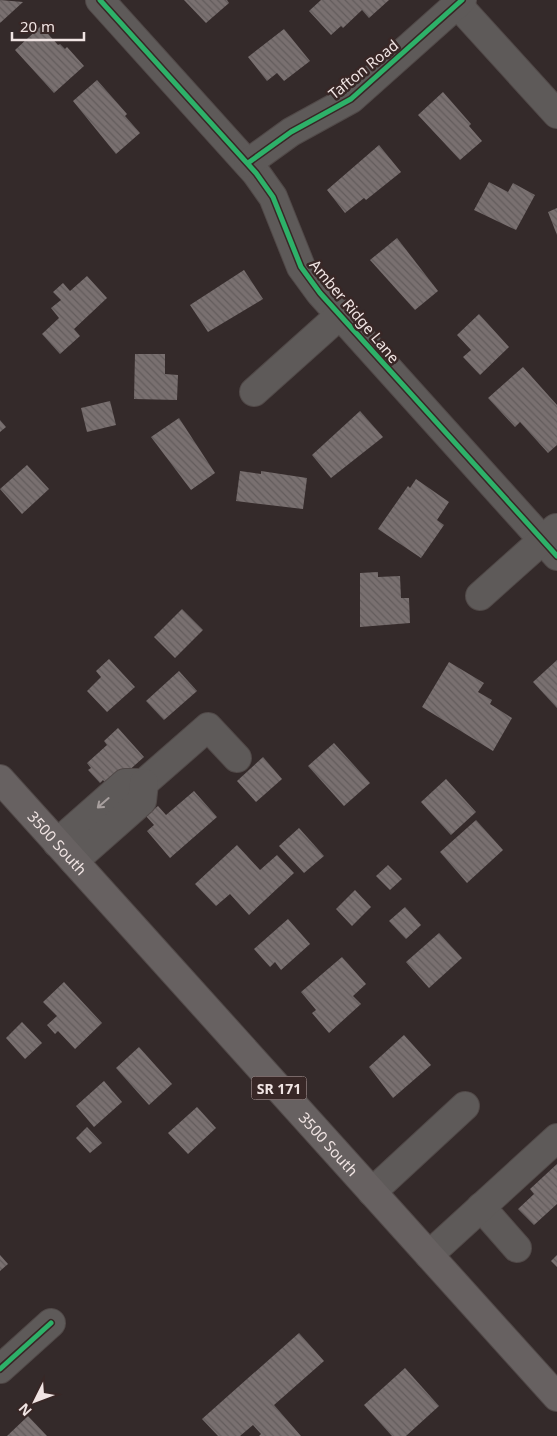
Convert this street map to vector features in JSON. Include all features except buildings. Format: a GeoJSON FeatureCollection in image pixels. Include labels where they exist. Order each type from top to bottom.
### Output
{"type":"FeatureCollection","features":[{"type":"Feature","properties":{"kind":"main road","name":"3500 South"},"geometry":{"type":"LineString","coordinates":[[0,780],[557,1397]]}},
{"type":"Feature","properties":{"kind":"street","name":"Amber Ridge Lane"},"geometry":{"type":"LineString","coordinates":[[100,0],[248,164],[273,197],[301,267],[340,316],[552,541]]}},
{"type":"Feature","properties":{"kind":"street","name":"Tafton Road"},"geometry":{"type":"LineString","coordinates":[[248,164],[286,136],[351,99],[459,2]]}},
{"type":"Feature","properties":{"kind":"street"},"geometry":{"type":"LineString","coordinates":[[459,2],[557,114]]}},
{"type":"Feature","properties":{"kind":"street"},"geometry":{"type":"LineString","coordinates":[[254,392],[340,316]]}},
{"type":"Feature","properties":{"kind":"street"},"geometry":{"type":"LineString","coordinates":[[480,596],[552,541]]}},
{"type":"Feature","properties":{"kind":"street"},"geometry":{"type":"LineString","coordinates":[[65,852],[125,783],[144,783],[208,727],[236,758]]}},
{"type":"Feature","properties":{"kind":"street"},"geometry":{"type":"LineString","coordinates":[[372,1192],[465,1106]]}},
{"type":"Feature","properties":{"kind":"street"},"geometry":{"type":"LineString","coordinates":[[429,1255],[557,1138]]}},
{"type":"Feature","properties":{"kind":"street"},"geometry":{"type":"LineString","coordinates":[[481,1207],[517,1248]]}},
{"type":"Feature","properties":{"kind":"street"},"geometry":{"type":"LineString","coordinates":[[0,1369],[51,1323]]}},
{"type":"Feature","properties":{"kind":"cycle path"},"geometry":{"type":"LineString","coordinates":[[100,0],[256,173],[273,197],[301,267],[320,293],[557,556]]}},
{"type":"Feature","properties":{"kind":"cycle path"},"geometry":{"type":"LineString","coordinates":[[248,163],[291,132],[351,99],[462,0]]}},
{"type":"Feature","properties":{"kind":"cycle path"},"geometry":{"type":"LineString","coordinates":[[0,1369],[51,1323]]}}]}
